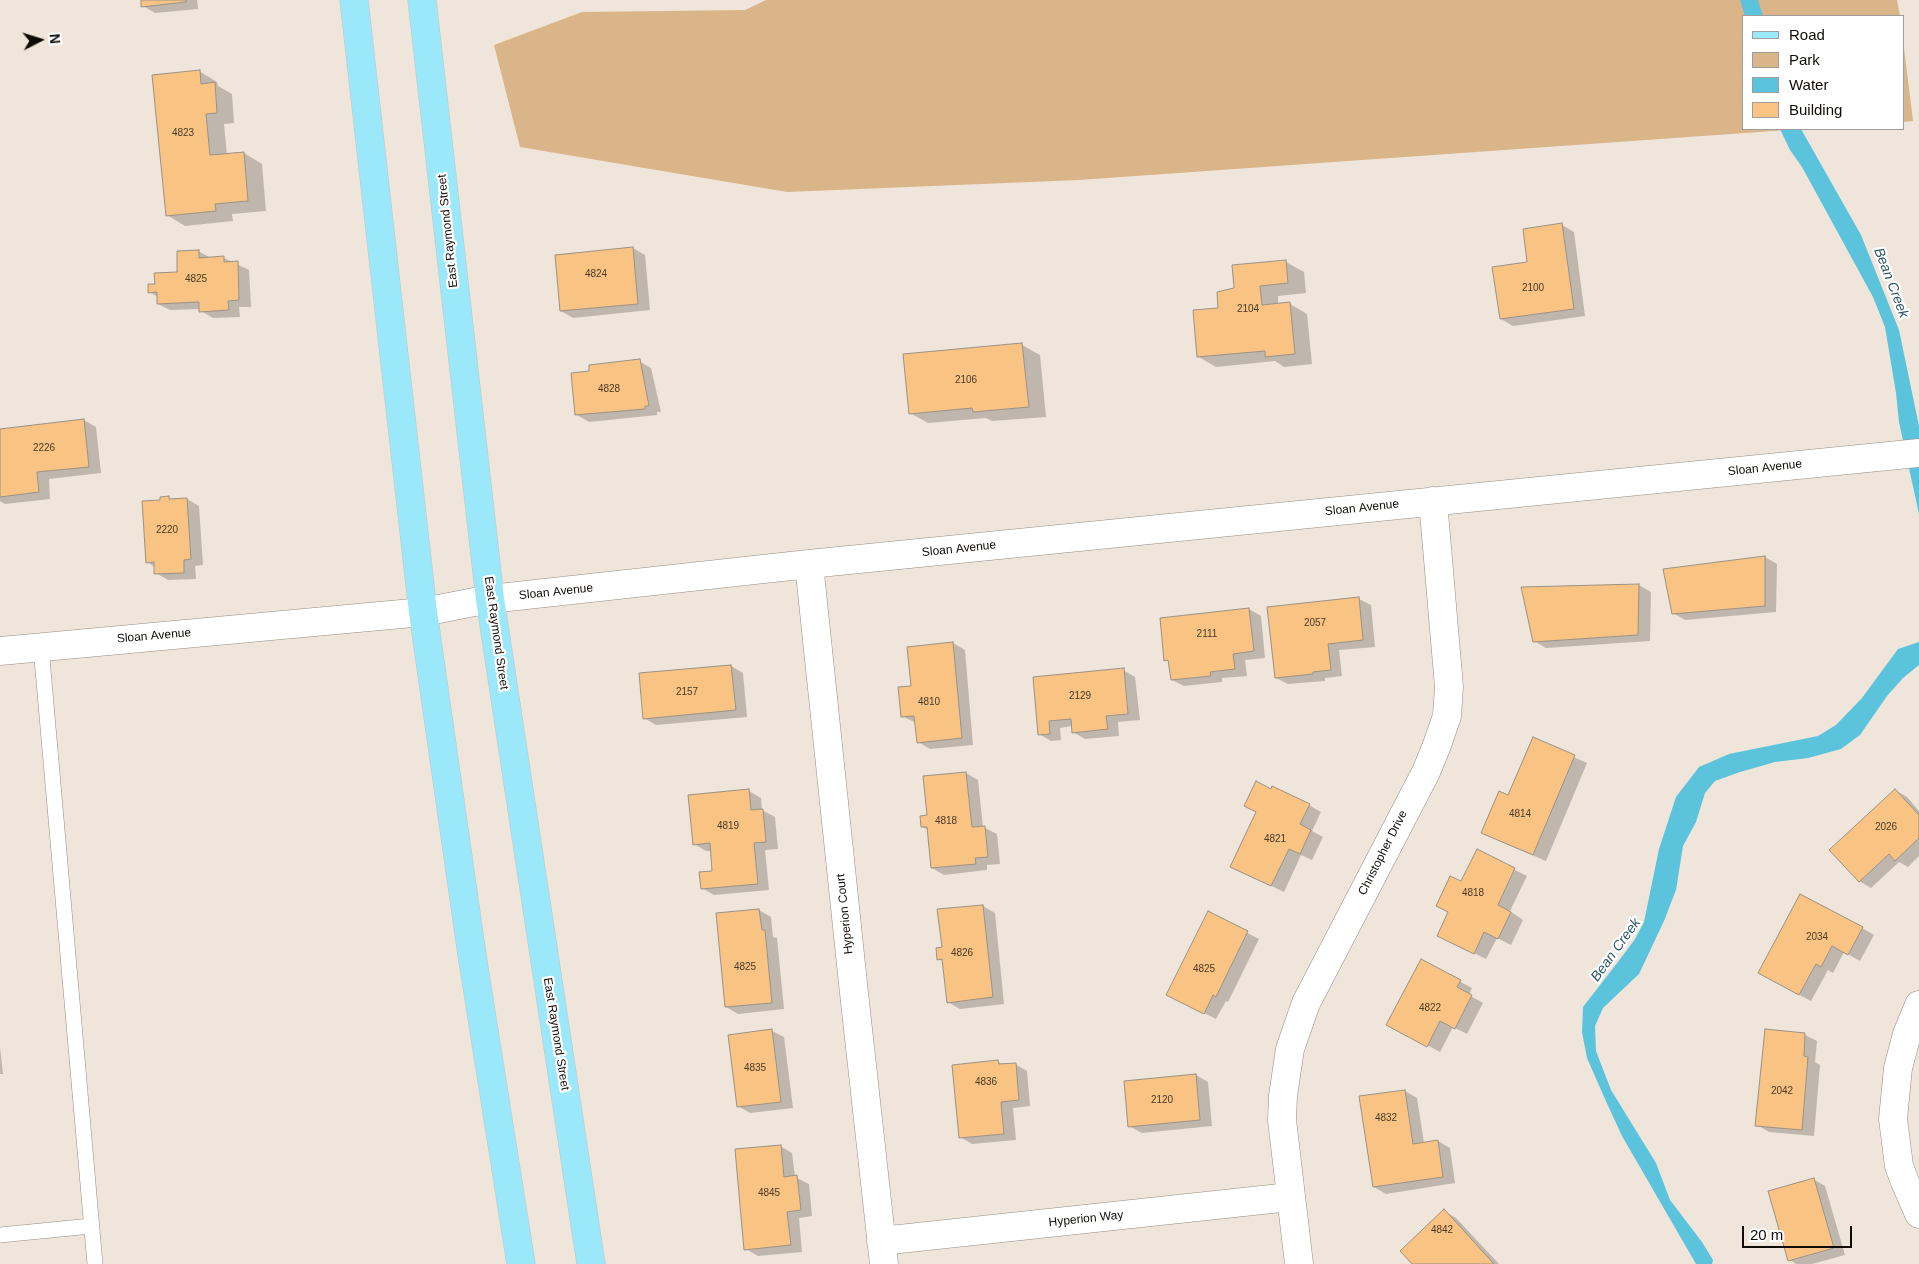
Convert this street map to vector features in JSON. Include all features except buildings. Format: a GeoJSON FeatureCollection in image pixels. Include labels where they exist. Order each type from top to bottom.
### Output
{"type":"FeatureCollection","features":[{"type":"Feature","properties":{"kind":"main road"},"geometry":{"type":"LineString","coordinates":[[354,0],[423,612],[472,955],[521,1264]]}},
{"type":"Feature","properties":{"kind":"main road","name":"East Raymond Street"},"geometry":{"type":"LineString","coordinates":[[422,0],[490,599],[591,1264]]}},
{"type":"Feature","properties":{"kind":"street","name":"Sloan Avenue"},"geometry":{"type":"LineString","coordinates":[[0,651],[423,612],[490,599],[809,564],[1919,454]]}},
{"type":"Feature","properties":{"kind":"street","name":"Christopher Drive"},"geometry":{"type":"LineString","coordinates":[[1299,1264],[1282,1120],[1283,1096],[1290,1049],[1301,1014],[1426,772],[1446,716],[1450,687],[1433,501]]}},
{"type":"Feature","properties":{"kind":"street","name":"Hyperion Court"},"geometry":{"type":"LineString","coordinates":[[809,564],[883,1253]]}},
{"type":"Feature","properties":{"kind":"street"},"geometry":{"type":"LineString","coordinates":[[1919,1005],[1907,1034],[1898,1068],[1893,1119],[1902,1174],[1919,1214]]}},
{"type":"Feature","properties":{"kind":"street","name":"Hyperion Way"},"geometry":{"type":"LineString","coordinates":[[883,1253],[1290,1197]]}},
{"type":"Feature","properties":{"kind":"lane"},"geometry":{"type":"LineString","coordinates":[[41,647],[94,1264]]}},
{"type":"Feature","properties":{"kind":"lane"},"geometry":{"type":"LineString","coordinates":[[0,1235],[92,1226]]}},
{"type":"Feature","properties":{"kind":"green space"},"geometry":{"type":"Polygon","coordinates":[[[766,0],[1897,0],[1900,15],[1742,15],[1742,130],[1788,130],[1079,180],[787,192],[520,147],[494,45],[582,12],[745,10],[766,0]]]}},
{"type":"Feature","properties":{"kind":"green space"},"geometry":{"type":"Polygon","coordinates":[[[1904,48],[1913,121],[1904,122],[1904,48]]]}},
{"type":"Feature","properties":{"kind":"water"},"geometry":{"type":"Polygon","coordinates":[[[1740,0],[1758,0],[1763,15],[1745,15],[1740,0]]]}},
{"type":"Feature","properties":{"kind":"water"},"geometry":{"type":"Polygon","coordinates":[[[1780,130],[1802,130],[1861,235],[1899,330],[1919,426],[1919,514],[1899,422],[1885,327],[1873,297],[1802,167],[1790,150],[1780,130]]]}},
{"type":"Feature","properties":{"kind":"water"},"geometry":{"type":"Polygon","coordinates":[[[1919,642],[1919,665],[1903,678],[1887,696],[1860,735],[1841,749],[1808,758],[1775,762],[1715,781],[1705,793],[1696,822],[1683,846],[1676,890],[1664,921],[1639,974],[1603,1008],[1595,1026],[1596,1051],[1611,1090],[1656,1163],[1670,1200],[1702,1242],[1713,1260],[1712,1264],[1696,1264],[1622,1136],[1605,1099],[1587,1058],[1582,1032],[1583,1007],[1635,939],[1644,922],[1659,849],[1676,797],[1699,767],[1729,754],[1818,736],[1836,725],[1862,698],[1898,649],[1919,642]]]}},
{"type":"Feature","properties":{"kind":"water label","name":"Bean Creek"},"geometry":{"type":"Point","coordinates":[1891,283]}},
{"type":"Feature","properties":{"kind":"water label","name":"Bean Creek"},"geometry":{"type":"Point","coordinates":[1616,950]}}]}
